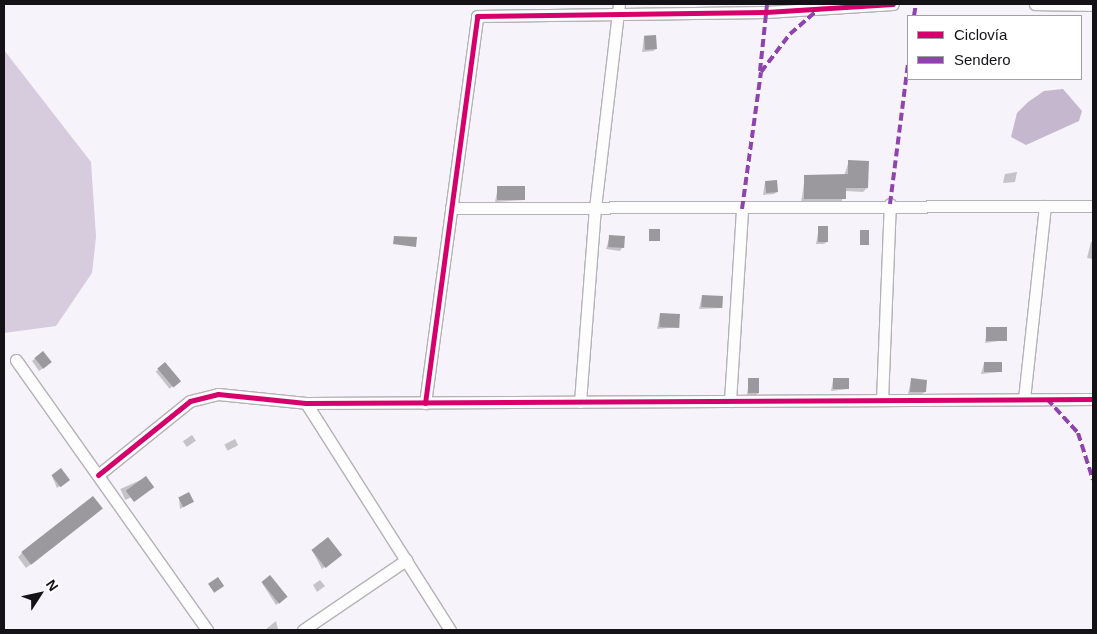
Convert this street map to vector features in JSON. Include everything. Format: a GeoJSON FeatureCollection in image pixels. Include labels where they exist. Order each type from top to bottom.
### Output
{"type":"FeatureCollection","features":[{"type":"Feature","properties":{"kind":"street"},"geometry":{"type":"LineString","coordinates":[[425,402],[477,16],[619,9],[766,12],[893,4]]}},
{"type":"Feature","properties":{"kind":"street"},"geometry":{"type":"LineString","coordinates":[[1034,4],[1093,5]]}},
{"type":"Feature","properties":{"kind":"street"},"geometry":{"type":"LineString","coordinates":[[580,402],[595,208],[619,9]]}},
{"type":"Feature","properties":{"kind":"street"},"geometry":{"type":"LineString","coordinates":[[451,208],[742,209],[890,204],[1093,206]]}},
{"type":"Feature","properties":{"kind":"street"},"geometry":{"type":"LineString","coordinates":[[882,400],[890,204]]}},
{"type":"Feature","properties":{"kind":"street"},"geometry":{"type":"LineString","coordinates":[[1024,399],[1045,206]]}},
{"type":"Feature","properties":{"kind":"street"},"geometry":{"type":"LineString","coordinates":[[730,401],[742,209]]}},
{"type":"Feature","properties":{"kind":"street"},"geometry":{"type":"LineString","coordinates":[[16,360],[207,630]]}},
{"type":"Feature","properties":{"kind":"street"},"geometry":{"type":"LineString","coordinates":[[98,475],[190,401],[206,396],[306,403],[1093,399]]}},
{"type":"Feature","properties":{"kind":"street"},"geometry":{"type":"LineString","coordinates":[[306,403],[450,630]]}},
{"type":"Feature","properties":{"kind":"street"},"geometry":{"type":"LineString","coordinates":[[303,630],[406,560]]}},
{"type":"Feature","properties":{"kind":"shaded area"},"geometry":{"type":"Polygon","coordinates":[[[4,50],[91,162],[96,237],[92,273],[56,326],[4,333],[4,50]]]}},
{"type":"Feature","properties":{"kind":"shaded area"},"geometry":{"type":"Polygon","coordinates":[[[1063,89],[1082,111],[1079,121],[1026,145],[1011,137],[1017,113],[1028,102],[1044,91],[1063,89]]]}},
{"type":"Feature","properties":{"kind":"building"},"geometry":{"type":"Polygon","coordinates":[[[656,35],[657,49],[645,50],[644,36],[656,35]]]}},
{"type":"Feature","properties":{"kind":"building"},"geometry":{"type":"Polygon","coordinates":[[[848,160],[869,161],[868,188],[846,188],[846,199],[804,199],[804,175],[848,174],[848,160]]]}},
{"type":"Feature","properties":{"kind":"building"},"geometry":{"type":"Polygon","coordinates":[[[777,180],[778,192],[766,193],[765,181],[777,180]]]}},
{"type":"Feature","properties":{"kind":"building"},"geometry":{"type":"Polygon","coordinates":[[[497,186],[525,186],[525,200],[497,200],[497,186]]]}},
{"type":"Feature","properties":{"kind":"building"},"geometry":{"type":"Polygon","coordinates":[[[818,226],[828,226],[828,242],[818,242],[818,226]]]}},
{"type":"Feature","properties":{"kind":"building"},"geometry":{"type":"Polygon","coordinates":[[[649,229],[660,229],[660,241],[649,241],[649,229]]]}},
{"type":"Feature","properties":{"kind":"building"},"geometry":{"type":"Polygon","coordinates":[[[860,230],[869,230],[869,245],[860,245],[860,230]]]}},
{"type":"Feature","properties":{"kind":"building"},"geometry":{"type":"Polygon","coordinates":[[[609,235],[625,236],[624,248],[608,247],[609,235]]]}},
{"type":"Feature","properties":{"kind":"building"},"geometry":{"type":"Polygon","coordinates":[[[394,236],[417,237],[416,247],[393,244],[394,236]]]}},
{"type":"Feature","properties":{"kind":"building"},"geometry":{"type":"Polygon","coordinates":[[[702,295],[723,296],[722,308],[701,307],[702,295]]]}},
{"type":"Feature","properties":{"kind":"building"},"geometry":{"type":"Polygon","coordinates":[[[660,313],[680,314],[679,328],[659,327],[660,313]]]}},
{"type":"Feature","properties":{"kind":"building"},"geometry":{"type":"Polygon","coordinates":[[[986,327],[1007,327],[1007,341],[986,341],[986,327]]]}},
{"type":"Feature","properties":{"kind":"building"},"geometry":{"type":"Polygon","coordinates":[[[43,351],[52,362],[43,369],[34,358],[43,351]]]}},
{"type":"Feature","properties":{"kind":"building"},"geometry":{"type":"Polygon","coordinates":[[[165,362],[181,381],[173,388],[157,368],[165,362]]]}},
{"type":"Feature","properties":{"kind":"building"},"geometry":{"type":"Polygon","coordinates":[[[984,362],[1002,362],[1002,372],[984,372],[984,362]]]}},
{"type":"Feature","properties":{"kind":"building"},"geometry":{"type":"Polygon","coordinates":[[[748,378],[759,378],[759,393],[748,393],[748,378]]]}},
{"type":"Feature","properties":{"kind":"building"},"geometry":{"type":"Polygon","coordinates":[[[833,378],[849,378],[849,389],[833,389],[833,378]]]}},
{"type":"Feature","properties":{"kind":"building"},"geometry":{"type":"Polygon","coordinates":[[[911,378],[927,380],[926,392],[910,392],[911,378]]]}},
{"type":"Feature","properties":{"kind":"building"},"geometry":{"type":"Polygon","coordinates":[[[61,468],[70,480],[60,487],[51,475],[61,468]]]}},
{"type":"Feature","properties":{"kind":"building"},"geometry":{"type":"Polygon","coordinates":[[[146,476],[154,487],[134,502],[126,491],[146,476]]]}},
{"type":"Feature","properties":{"kind":"building"},"geometry":{"type":"Polygon","coordinates":[[[189,492],[194,502],[183,507],[178,497],[189,492]]]}},
{"type":"Feature","properties":{"kind":"building"},"geometry":{"type":"Polygon","coordinates":[[[93,496],[103,509],[31,565],[21,552],[93,496]]]}},
{"type":"Feature","properties":{"kind":"building"},"geometry":{"type":"Polygon","coordinates":[[[328,537],[342,555],[326,568],[311,550],[328,537]]]}},
{"type":"Feature","properties":{"kind":"building"},"geometry":{"type":"Polygon","coordinates":[[[270,575],[288,597],[279,604],[261,582],[270,575]]]}},
{"type":"Feature","properties":{"kind":"building"},"geometry":{"type":"Polygon","coordinates":[[[218,577],[224,586],[214,593],[208,584],[218,577]]]}},
{"type":"Feature","properties":{"kind":"marked path"},"geometry":{"type":"LineString","coordinates":[[760,71],[767,4]]}},
{"type":"Feature","properties":{"kind":"marked path"},"geometry":{"type":"LineString","coordinates":[[914,15],[916,4]]}},
{"type":"Feature","properties":{"kind":"marked path"},"geometry":{"type":"LineString","coordinates":[[742,209],[761,72],[790,34],[819,9]]}},
{"type":"Feature","properties":{"kind":"marked path"},"geometry":{"type":"LineString","coordinates":[[890,204],[907,71]]}},
{"type":"Feature","properties":{"kind":"marked path"},"geometry":{"type":"LineString","coordinates":[[1047,399],[1078,433],[1093,480]]}},
{"type":"Feature","properties":{"kind":"cycle path"},"geometry":{"type":"LineString","coordinates":[[425,403],[477,16],[766,12],[893,4]]}},
{"type":"Feature","properties":{"kind":"cycle path"},"geometry":{"type":"LineString","coordinates":[[98,475],[190,401],[218,394],[306,403],[1093,399]]}}]}
